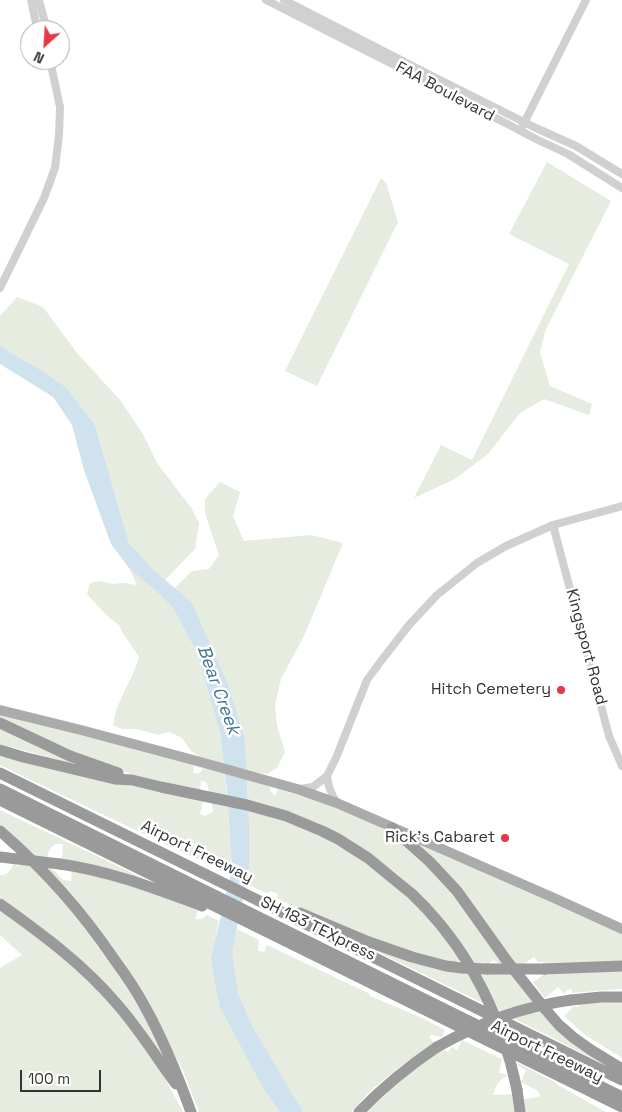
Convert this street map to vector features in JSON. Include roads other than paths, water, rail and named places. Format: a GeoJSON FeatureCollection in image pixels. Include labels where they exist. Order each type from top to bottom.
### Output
{"type":"FeatureCollection","features":[{"type":"Feature","properties":{"kind":"highway"},"geometry":{"type":"LineString","coordinates":[[0,723],[70,756],[119,773],[132,780]]}},
{"type":"Feature","properties":{"kind":"highway"},"geometry":{"type":"LineString","coordinates":[[0,750],[116,779],[132,780],[206,797],[247,804],[286,816],[322,831],[368,858],[412,894],[437,920],[464,956],[491,1006],[509,1058],[520,1112]]}},
{"type":"Feature","properties":{"kind":"highway","name":"Airport Freeway"},"geometry":{"type":"LineString","coordinates":[[0,773],[177,860],[231,913],[269,915],[622,1080]]}},
{"type":"Feature","properties":{"kind":"highway","name":"SH 183 TEXpress"},"geometry":{"type":"LineString","coordinates":[[0,783],[208,889]]}},
{"type":"Feature","properties":{"kind":"highway","name":"SH 183 TEXpress"},"geometry":{"type":"LineString","coordinates":[[0,789],[208,889],[269,915],[622,1090]]}},
{"type":"Feature","properties":{"kind":"highway","name":"Airport Freeway"},"geometry":{"type":"LineString","coordinates":[[0,800],[208,889]]}},
{"type":"Feature","properties":{"kind":"highway"},"geometry":{"type":"LineString","coordinates":[[392,828],[430,862],[457,891],[507,960],[560,1025],[574,1038],[622,1069]]}},
{"type":"Feature","properties":{"kind":"highway"},"geometry":{"type":"LineString","coordinates":[[0,831],[62,892],[119,965],[158,1032],[192,1112]]}},
{"type":"Feature","properties":{"kind":"highway"},"geometry":{"type":"LineString","coordinates":[[0,857],[79,867],[140,884],[208,889],[269,915],[306,916],[412,957],[446,966],[488,969],[622,966]]}},
{"type":"Feature","properties":{"kind":"highway"},"geometry":{"type":"LineString","coordinates":[[0,904],[61,949],[93,978],[136,1027],[186,1098]]}},
{"type":"Feature","properties":{"kind":"highway","name":"Airport Freeway"},"geometry":{"type":"LineString","coordinates":[[269,915],[579,1086],[622,1107]]}},
{"type":"Feature","properties":{"kind":"highway","name":"SH 183 TEXpress"},"geometry":{"type":"LineString","coordinates":[[269,915],[622,1097]]}},
{"type":"Feature","properties":{"kind":"highway"},"geometry":{"type":"LineString","coordinates":[[359,1112],[377,1093],[418,1059],[466,1031],[528,1008],[571,1000],[622,996]]}},
{"type":"Feature","properties":{"kind":"highway"},"geometry":{"type":"LineString","coordinates":[[579,1086],[613,1112]]}},
{"type":"Feature","properties":{"kind":"main road"},"geometry":{"type":"LineString","coordinates":[[0,710],[197,761],[297,789],[338,803],[620,927]]}},
{"type":"Feature","properties":{"kind":"street"},"geometry":{"type":"LineString","coordinates":[[31,0],[35,20]]}},
{"type":"Feature","properties":{"kind":"street"},"geometry":{"type":"LineString","coordinates":[[39,0],[43,20]]}},
{"type":"Feature","properties":{"kind":"street","name":"FAA Boulevard"},"geometry":{"type":"LineString","coordinates":[[266,0],[330,28],[406,67],[520,131],[568,154],[622,188]]}},
{"type":"Feature","properties":{"kind":"street","name":"FAA Boulevard"},"geometry":{"type":"LineString","coordinates":[[284,0],[330,28]]}},
{"type":"Feature","properties":{"kind":"street"},"geometry":{"type":"LineString","coordinates":[[520,131],[586,0]]}},
{"type":"Feature","properties":{"kind":"street"},"geometry":{"type":"LineString","coordinates":[[0,288],[44,198],[55,168],[60,107],[52,70]]}},
{"type":"Feature","properties":{"kind":"street","name":"FAA Boulevard"},"geometry":{"type":"LineString","coordinates":[[432,81],[576,146],[622,174]]}},
{"type":"Feature","properties":{"kind":"street"},"geometry":{"type":"LineString","coordinates":[[595,170],[600,160]]}},
{"type":"Feature","properties":{"kind":"street"},"geometry":{"type":"LineString","coordinates":[[297,789],[313,787],[327,776],[367,680],[409,625],[437,595],[477,563],[506,546],[553,525],[622,506]]}},
{"type":"Feature","properties":{"kind":"street","name":"Kingsport Road"},"geometry":{"type":"LineString","coordinates":[[553,525],[609,736],[622,766]]}},
{"type":"Feature","properties":{"kind":"street"},"geometry":{"type":"LineString","coordinates":[[327,776],[328,786],[338,803]]}},
{"type":"Feature","properties":{"kind":"water","name":"Bear Creek"},"geometry":{"type":"Polygon","coordinates":[[[0,346],[66,387],[95,425],[129,543],[155,571],[192,603],[228,685],[245,740],[249,825],[249,869],[232,952],[238,994],[252,1026],[303,1112],[280,1112],[262,1086],[220,1007],[211,959],[232,868],[227,790],[220,732],[197,653],[173,608],[129,568],[111,544],[84,470],[72,425],[53,397],[0,364],[0,346]]]}},
{"type":"Feature","properties":{"kind":"place","name":"Hitch Cemetery"},"geometry":{"type":"Point","coordinates":[561,690]}},
{"type":"Feature","properties":{"kind":"place","name":"Rick's Cabaret"},"geometry":{"type":"Point","coordinates":[505,838]}}]}
